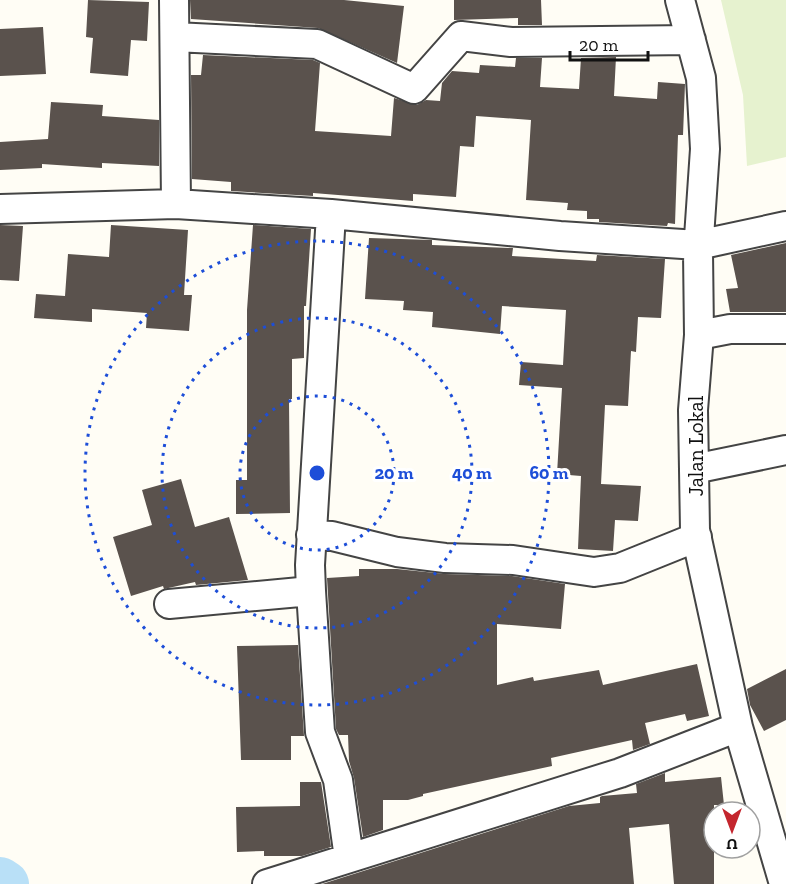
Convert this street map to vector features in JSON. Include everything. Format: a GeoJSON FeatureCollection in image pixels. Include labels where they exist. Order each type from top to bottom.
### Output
{"type":"FeatureCollection","features":[{"type":"Feature","properties":{"kind":"street"},"geometry":{"type":"LineString","coordinates":[[174,0],[176,204]]}},
{"type":"Feature","properties":{"kind":"street","name":"Jalan Lokal"},"geometry":{"type":"LineString","coordinates":[[680,0],[701,78],[705,149],[698,245],[699,335],[693,410],[697,537],[738,727],[784,884]]}},
{"type":"Feature","properties":{"kind":"street"},"geometry":{"type":"LineString","coordinates":[[175,38],[317,44],[414,89],[461,36],[511,42],[691,40]]}},
{"type":"Feature","properties":{"kind":"street"},"geometry":{"type":"LineString","coordinates":[[0,209],[176,204],[332,214],[560,236],[698,245],[786,226]]}},
{"type":"Feature","properties":{"kind":"street"},"geometry":{"type":"LineString","coordinates":[[332,214],[311,535],[310,591],[320,732],[338,780],[349,858]]}},
{"type":"Feature","properties":{"kind":"street"},"geometry":{"type":"LineString","coordinates":[[699,335],[730,329],[786,329]]}},
{"type":"Feature","properties":{"kind":"street"},"geometry":{"type":"LineString","coordinates":[[694,469],[786,450]]}},
{"type":"Feature","properties":{"kind":"street"},"geometry":{"type":"LineString","coordinates":[[311,535],[332,536],[397,552],[445,558],[513,560],[594,572],[620,568],[697,537]]}},
{"type":"Feature","properties":{"kind":"street"},"geometry":{"type":"LineString","coordinates":[[169,604],[310,591]]}},
{"type":"Feature","properties":{"kind":"street"},"geometry":{"type":"LineString","coordinates":[[267,884],[620,773],[738,727]]}},
{"type":"Feature","properties":{"kind":"green space"},"geometry":{"type":"Polygon","coordinates":[[[721,0],[786,0],[786,157],[747,166],[743,95],[721,0]]]}},
{"type":"Feature","properties":{"kind":"building"},"geometry":{"type":"Polygon","coordinates":[[[88,0],[149,2],[147,41],[131,40],[128,76],[90,73],[93,38],[86,37],[88,0]]]}},
{"type":"Feature","properties":{"kind":"building"},"geometry":{"type":"Polygon","coordinates":[[[190,0],[344,0],[404,6],[397,63],[318,28],[191,19],[190,0]]]}},
{"type":"Feature","properties":{"kind":"building"},"geometry":{"type":"Polygon","coordinates":[[[454,0],[541,0],[542,25],[518,25],[518,18],[454,20],[454,0]]]}},
{"type":"Feature","properties":{"kind":"building"},"geometry":{"type":"Polygon","coordinates":[[[43,27],[46,74],[0,76],[0,29],[43,27]]]}},
{"type":"Feature","properties":{"kind":"building"},"geometry":{"type":"Polygon","coordinates":[[[203,55],[313,60],[320,63],[315,131],[391,136],[394,98],[417,105],[426,100],[440,101],[442,83],[452,71],[479,73],[480,65],[515,67],[516,58],[542,58],[540,87],[579,89],[581,58],[616,57],[614,96],[657,99],[658,82],[685,84],[683,135],[678,135],[675,224],[668,223],[667,226],[599,222],[599,219],[587,219],[587,211],[567,210],[568,203],[526,200],[531,120],[476,116],[474,147],[460,146],[456,197],[413,194],[413,201],[313,193],[313,196],[231,191],[231,182],[192,179],[191,75],[201,75],[203,55]]]}},
{"type":"Feature","properties":{"kind":"building"},"geometry":{"type":"Polygon","coordinates":[[[51,102],[103,105],[102,116],[159,120],[159,166],[102,163],[102,168],[42,164],[42,168],[0,170],[0,142],[48,139],[51,102]]]}},
{"type":"Feature","properties":{"kind":"building"},"geometry":{"type":"Polygon","coordinates":[[[0,225],[23,226],[19,281],[0,280],[0,225]]]}},
{"type":"Feature","properties":{"kind":"building"},"geometry":{"type":"Polygon","coordinates":[[[111,225],[188,230],[184,295],[192,295],[189,331],[146,328],[147,313],[92,309],[92,322],[34,318],[36,294],[65,296],[68,254],[109,257],[111,225]]]}},
{"type":"Feature","properties":{"kind":"building"},"geometry":{"type":"Polygon","coordinates":[[[253,225],[311,229],[306,306],[304,306],[304,358],[292,359],[292,399],[289,399],[290,513],[236,514],[236,480],[247,480],[247,310],[253,225]]]}},
{"type":"Feature","properties":{"kind":"building"},"geometry":{"type":"Polygon","coordinates":[[[369,238],[432,240],[432,245],[513,248],[512,256],[596,261],[597,255],[665,259],[661,318],[638,317],[636,352],[631,351],[628,406],[605,405],[601,484],[641,486],[638,521],[615,520],[613,551],[578,549],[581,476],[557,474],[562,388],[519,385],[521,362],[563,365],[566,310],[502,306],[500,334],[432,327],[433,312],[403,310],[404,301],[365,299],[369,238]]]}},
{"type":"Feature","properties":{"kind":"building"},"geometry":{"type":"Polygon","coordinates":[[[786,243],[786,312],[730,312],[726,289],[738,288],[731,255],[786,243]]]}},
{"type":"Feature","properties":{"kind":"building"},"geometry":{"type":"Polygon","coordinates":[[[181,479],[195,527],[229,517],[248,580],[196,585],[195,582],[164,589],[163,586],[131,596],[113,537],[152,525],[142,490],[181,479]]]}},
{"type":"Feature","properties":{"kind":"building"},"geometry":{"type":"Polygon","coordinates":[[[359,569],[512,576],[565,584],[561,629],[497,624],[497,685],[533,677],[534,681],[599,670],[603,685],[697,664],[709,716],[687,721],[685,714],[645,723],[650,744],[633,750],[632,740],[551,758],[552,766],[423,794],[423,796],[408,800],[383,800],[383,830],[363,837],[354,778],[349,761],[348,735],[339,735],[336,729],[327,578],[359,576],[359,569]]]}},
{"type":"Feature","properties":{"kind":"building"},"geometry":{"type":"Polygon","coordinates":[[[298,645],[304,736],[291,736],[291,760],[241,760],[237,646],[298,645]]]}},
{"type":"Feature","properties":{"kind":"building"},"geometry":{"type":"Polygon","coordinates":[[[786,669],[786,720],[764,731],[750,705],[747,689],[786,669]]]}},
{"type":"Feature","properties":{"kind":"building"},"geometry":{"type":"Polygon","coordinates":[[[665,773],[665,782],[721,777],[723,800],[702,800],[702,860],[714,860],[714,884],[674,884],[669,824],[629,828],[634,884],[322,884],[569,806],[600,803],[602,796],[637,793],[636,784],[665,773]]]}},
{"type":"Feature","properties":{"kind":"building"},"geometry":{"type":"Polygon","coordinates":[[[300,782],[321,782],[331,847],[302,856],[264,856],[264,851],[237,852],[236,807],[300,806],[300,782]]]}},
{"type":"Feature","properties":{"kind":"waterway"},"geometry":{"type":"LineString","coordinates":[[0,880],[6,884]]}}]}
